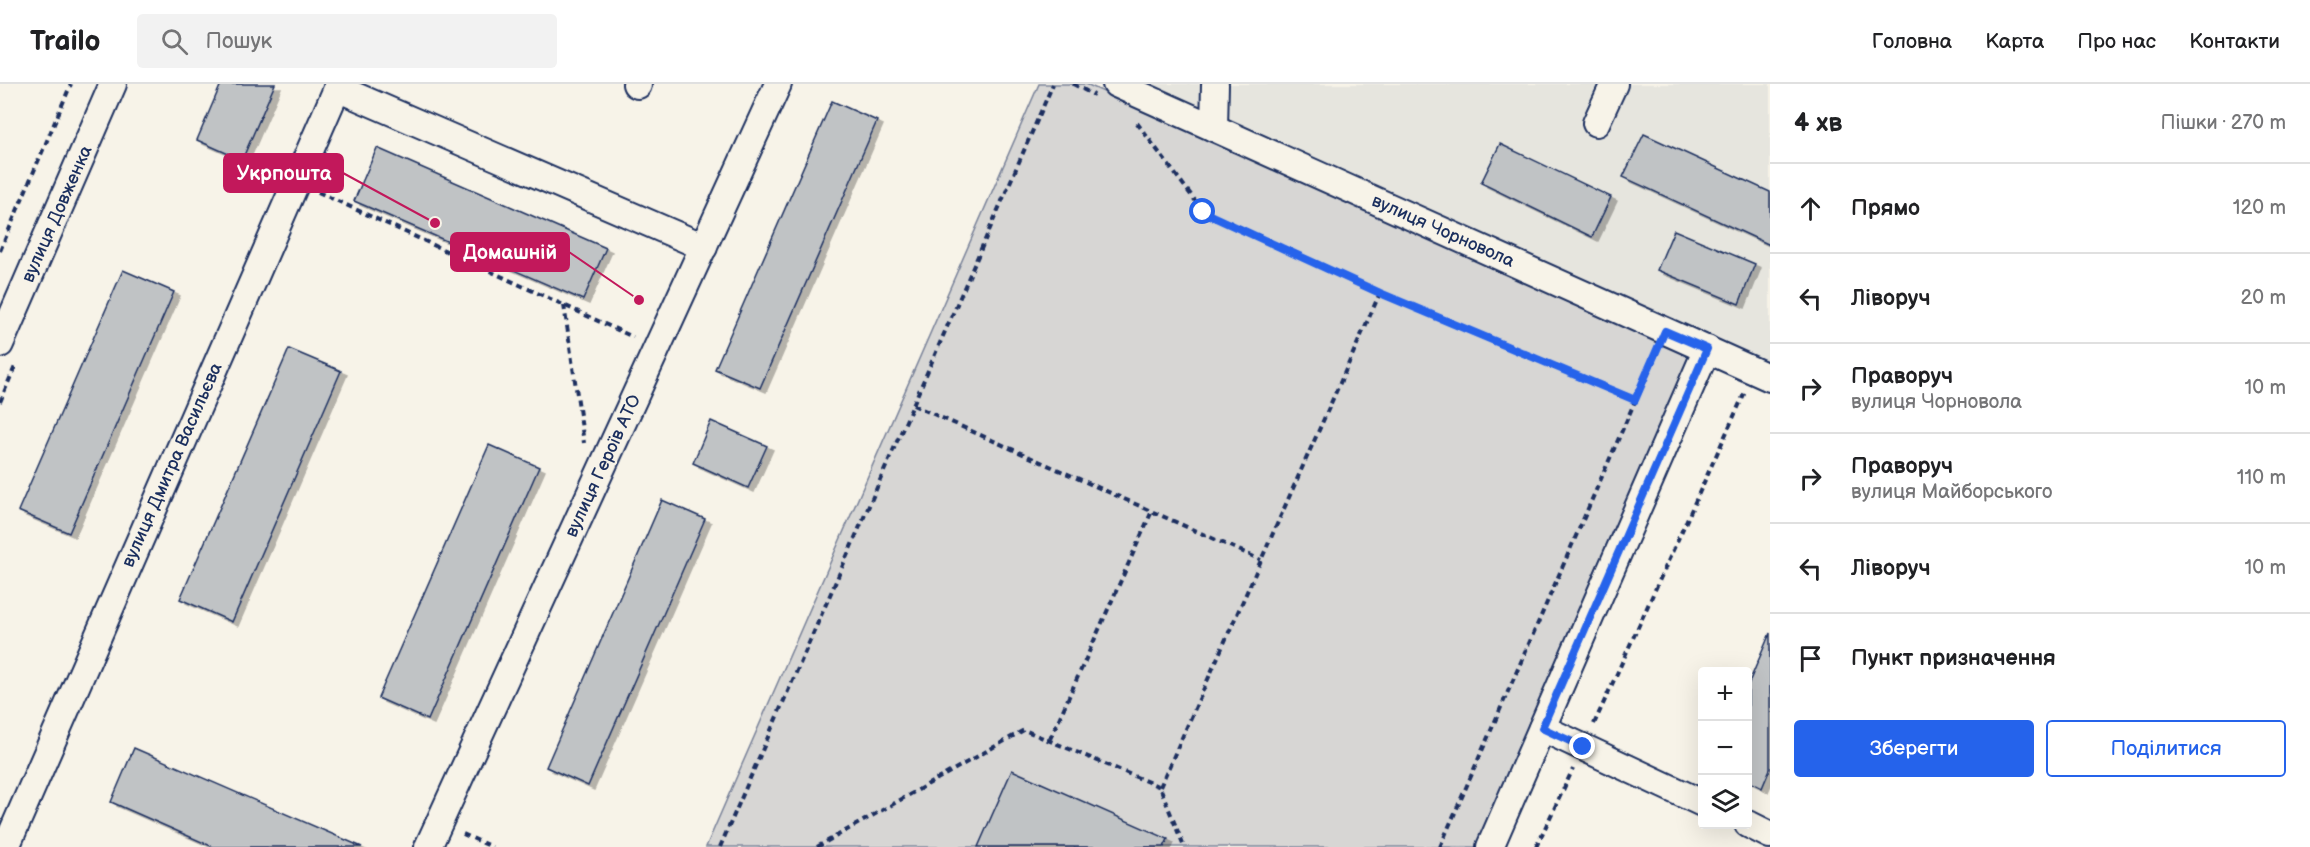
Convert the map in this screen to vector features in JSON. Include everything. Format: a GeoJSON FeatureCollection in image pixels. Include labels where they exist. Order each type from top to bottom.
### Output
{"type":"FeatureCollection","features":[{"type":"Feature","properties":{"kind":"street","name":"вулиця Довженка"},"geometry":{"type":"LineString","coordinates":[[0,344],[113,84]]}},
{"type":"Feature","properties":{"kind":"street","name":"вулиця Героїв АТО"},"geometry":{"type":"LineString","coordinates":[[428,847],[778,84]]}},
{"type":"Feature","properties":{"kind":"street"},"geometry":{"type":"LineString","coordinates":[[1214,128],[1215,84]]}},
{"type":"Feature","properties":{"kind":"street"},"geometry":{"type":"LineString","coordinates":[[1596,123],[1614,84]]}},
{"type":"Feature","properties":{"kind":"street"},"geometry":{"type":"LineString","coordinates":[[338,86],[704,247]]}},
{"type":"Feature","properties":{"kind":"street","name":"вулиця Дмитра Васильєва"},"geometry":{"type":"LineString","coordinates":[[6,847],[338,86]]}},
{"type":"Feature","properties":{"kind":"street","name":"вулиця Чорновола"},"geometry":{"type":"LineString","coordinates":[[1109,92],[1214,128],[1762,374]]}},
{"type":"Feature","properties":{"kind":"street"},"geometry":{"type":"LineString","coordinates":[[1490,847],[1707,349]]}},
{"type":"Feature","properties":{"kind":"street"},"geometry":{"type":"LineString","coordinates":[[1542,728],[1698,801]]}},
{"type":"Feature","properties":{"kind":"street"},"geometry":{"type":"LineString","coordinates":[[1752,826],[1770,835]]}},
{"type":"Feature","properties":{"kind":"path"},"geometry":{"type":"LineString","coordinates":[[0,251],[71,84]]}},
{"type":"Feature","properties":{"kind":"path"},"geometry":{"type":"LineString","coordinates":[[720,847],[1053,84]]}},
{"type":"Feature","properties":{"kind":"path"},"geometry":{"type":"LineString","coordinates":[[1073,84],[1109,92]]}},
{"type":"Feature","properties":{"kind":"path"},"geometry":{"type":"LineString","coordinates":[[1132,117],[1203,212],[1380,293],[1635,400]]}},
{"type":"Feature","properties":{"kind":"path"},"geometry":{"type":"LineString","coordinates":[[296,182],[657,348]]}},
{"type":"Feature","properties":{"kind":"path"},"geometry":{"type":"LineString","coordinates":[[1160,787],[1380,293]]}},
{"type":"Feature","properties":{"kind":"path"},"geometry":{"type":"LineString","coordinates":[[564,305],[584,445]]}},
{"type":"Feature","properties":{"kind":"path"},"geometry":{"type":"LineString","coordinates":[[1440,847],[1665,331]]}},
{"type":"Feature","properties":{"kind":"path"},"geometry":{"type":"LineString","coordinates":[[1536,847],[1762,374]]}},
{"type":"Feature","properties":{"kind":"path"},"geometry":{"type":"LineString","coordinates":[[913,405],[1261,560]]}},
{"type":"Feature","properties":{"kind":"path"},"geometry":{"type":"LineString","coordinates":[[1050,739],[1152,511]]}},
{"type":"Feature","properties":{"kind":"path"},"geometry":{"type":"LineString","coordinates":[[818,847],[1024,730],[1160,787],[1184,847]]}},
{"type":"Feature","properties":{"kind":"path"},"geometry":{"type":"LineString","coordinates":[[439,823],[492,847]]}},
{"type":"Feature","properties":{"kind":"shaded area"},"geometry":{"type":"Polygon","coordinates":[[[1039,84],[1086,84],[1691,355],[1476,847],[706,847],[1039,84]]]}},
{"type":"Feature","properties":{"kind":"shaded area"},"geometry":{"type":"Polygon","coordinates":[[[1143,84],[1770,84],[1770,365],[1143,84]]]}},
{"type":"Feature","properties":{"kind":"building"},"geometry":{"type":"Polygon","coordinates":[[[221,84],[275,84],[242,160],[197,140],[221,84]]]}},
{"type":"Feature","properties":{"kind":"building"},"geometry":{"type":"Polygon","coordinates":[[[832,101],[877,121],[760,388],[715,369],[832,101]]]}},
{"type":"Feature","properties":{"kind":"building"},"geometry":{"type":"Polygon","coordinates":[[[1644,134],[1770,192],[1770,245],[1623,177],[1644,134]]]}},
{"type":"Feature","properties":{"kind":"building"},"geometry":{"type":"Polygon","coordinates":[[[1500,144],[1611,197],[1592,237],[1481,183],[1500,144]]]}},
{"type":"Feature","properties":{"kind":"building"},"geometry":{"type":"Polygon","coordinates":[[[377,148],[606,248],[583,300],[354,201],[377,148]]]}},
{"type":"Feature","properties":{"kind":"building"},"geometry":{"type":"Polygon","coordinates":[[[1674,230],[1755,264],[1739,304],[1657,270],[1674,230]]]}},
{"type":"Feature","properties":{"kind":"building"},"geometry":{"type":"Polygon","coordinates":[[[123,270],[174,292],[69,533],[18,511],[123,270]]]}},
{"type":"Feature","properties":{"kind":"building"},"geometry":{"type":"Polygon","coordinates":[[[289,349],[341,371],[232,622],[180,599],[289,349]]]}},
{"type":"Feature","properties":{"kind":"building"},"geometry":{"type":"Polygon","coordinates":[[[711,421],[767,446],[748,488],[693,463],[711,421]]]}},
{"type":"Feature","properties":{"kind":"building"},"geometry":{"type":"Polygon","coordinates":[[[489,445],[539,467],[428,720],[378,698],[489,445]]]}},
{"type":"Feature","properties":{"kind":"building"},"geometry":{"type":"Polygon","coordinates":[[[662,500],[705,519],[588,786],[546,767],[662,500]]]}},
{"type":"Feature","properties":{"kind":"building"},"geometry":{"type":"Polygon","coordinates":[[[1770,633],[1770,769],[1762,788],[1752,783],[1752,676],[1770,633]]]}},
{"type":"Feature","properties":{"kind":"building"},"geometry":{"type":"Polygon","coordinates":[[[134,748],[362,847],[213,847],[111,802],[134,748]]]}},
{"type":"Feature","properties":{"kind":"building"},"geometry":{"type":"Polygon","coordinates":[[[1012,770],[1168,839],[1164,847],[978,847],[1012,770]]]}},
{"type":"Feature","properties":{"kind":"place","name":"Укрпошта"},"geometry":{"type":"Point","coordinates":[435,223]}},
{"type":"Feature","properties":{"kind":"place","name":"Домашній"},"geometry":{"type":"Point","coordinates":[639,300]}},
{"type":"Feature","properties":{"kind":"route"},"geometry":{"type":"LineString","coordinates":[[1203,212],[1380,293],[1635,400],[1665,331],[1707,349],[1542,728],[1583,747]]}}]}
